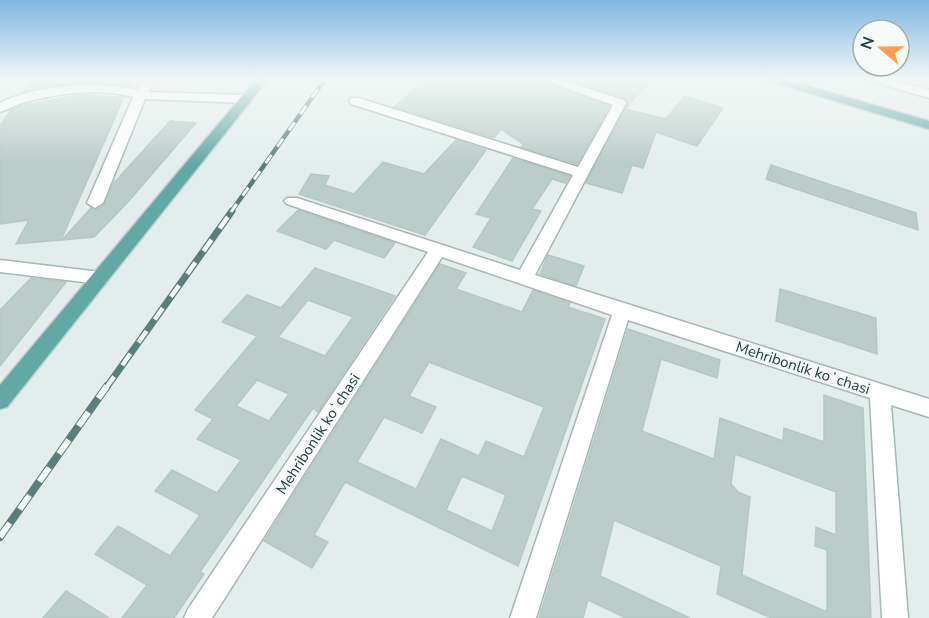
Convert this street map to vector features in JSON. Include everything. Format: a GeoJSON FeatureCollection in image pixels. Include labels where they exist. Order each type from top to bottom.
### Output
{"type":"FeatureCollection","features":[{"type":"Feature","properties":{"kind":"main road"},"geometry":{"type":"LineString","coordinates":[[0,400],[240,107]]}},
{"type":"Feature","properties":{"kind":"main road"},"geometry":{"type":"LineString","coordinates":[[867,107],[929,125]]}},
{"type":"Feature","properties":{"kind":"main road"},"geometry":{"type":"LineString","coordinates":[[907,107],[929,113]]}},
{"type":"Feature","properties":{"kind":"street"},"geometry":{"type":"LineString","coordinates":[[95,204],[135,107]]}},
{"type":"Feature","properties":{"kind":"street"},"geometry":{"type":"LineString","coordinates":[[373,107],[581,173]]}},
{"type":"Feature","properties":{"kind":"street"},"geometry":{"type":"LineString","coordinates":[[524,279],[617,107]]}},
{"type":"Feature","properties":{"kind":"street","name":"Mehribonlik koʻchasi"},"geometry":{"type":"LineString","coordinates":[[292,201],[524,279],[929,408]]}},
{"type":"Feature","properties":{"kind":"street","name":"Mehribonlik koʻchasi"},"geometry":{"type":"LineString","coordinates":[[197,618],[438,250]]}},
{"type":"Feature","properties":{"kind":"street"},"geometry":{"type":"LineString","coordinates":[[0,266],[100,278]]}},
{"type":"Feature","properties":{"kind":"street"},"geometry":{"type":"LineString","coordinates":[[523,618],[622,310]]}},
{"type":"Feature","properties":{"kind":"street","name":"Mehribonlik koʻchasi"},"geometry":{"type":"LineString","coordinates":[[880,392],[895,618]]}},
{"type":"Feature","properties":{"kind":"building"},"geometry":{"type":"Polygon","coordinates":[[[18,107],[120,107],[61,240],[16,244],[29,220],[0,224],[0,126],[11,110],[18,107]]]}},
{"type":"Feature","properties":{"kind":"building"},"geometry":{"type":"Polygon","coordinates":[[[394,107],[610,107],[577,164],[521,147],[523,144],[501,129],[494,138],[394,107]]]}},
{"type":"Feature","properties":{"kind":"building"},"geometry":{"type":"Polygon","coordinates":[[[625,107],[625,109],[666,119],[676,107],[723,108],[697,146],[656,132],[643,168],[632,165],[622,193],[586,183],[625,107]]]}},
{"type":"Feature","properties":{"kind":"building"},"geometry":{"type":"Polygon","coordinates":[[[170,121],[196,123],[128,202],[94,237],[62,240],[91,208],[96,210],[104,205],[113,184],[170,121]]]}},
{"type":"Feature","properties":{"kind":"building"},"geometry":{"type":"Polygon","coordinates":[[[456,140],[486,150],[425,235],[299,194],[311,174],[329,176],[325,185],[354,194],[383,162],[424,174],[456,140]]]}},
{"type":"Feature","properties":{"kind":"building"},"geometry":{"type":"Polygon","coordinates":[[[513,158],[570,176],[565,183],[552,179],[532,209],[541,211],[512,261],[473,247],[491,218],[476,214],[513,158]]]}},
{"type":"Feature","properties":{"kind":"building"},"geometry":{"type":"Polygon","coordinates":[[[771,165],[916,213],[918,230],[766,179],[771,165]]]}},
{"type":"Feature","properties":{"kind":"building"},"geometry":{"type":"Polygon","coordinates":[[[298,210],[395,243],[384,258],[334,240],[326,249],[277,231],[298,210]]]}},
{"type":"Feature","properties":{"kind":"building"},"geometry":{"type":"Polygon","coordinates":[[[548,255],[584,266],[576,286],[540,274],[548,255]]]}},
{"type":"Feature","properties":{"kind":"building"},"geometry":{"type":"Polygon","coordinates":[[[440,264],[466,273],[456,289],[522,312],[533,290],[570,303],[568,307],[605,319],[518,566],[345,482],[314,535],[328,542],[312,568],[264,541],[440,264]],[[429,362],[409,396],[436,407],[422,433],[384,417],[357,462],[416,489],[441,439],[479,456],[486,441],[524,457],[544,407],[429,362]],[[462,476],[446,510],[492,531],[506,495],[462,476]]]}},
{"type":"Feature","properties":{"kind":"building"},"geometry":{"type":"Polygon","coordinates":[[[315,268],[395,296],[318,412],[313,408],[200,572],[204,574],[174,618],[122,618],[147,585],[95,554],[118,526],[170,556],[200,515],[155,491],[172,470],[217,493],[241,460],[197,439],[213,419],[195,410],[257,336],[222,322],[247,295],[281,308],[315,268]],[[308,300],[278,337],[325,356],[353,317],[308,300]],[[257,380],[236,406],[269,421],[289,394],[257,380]]]}},
{"type":"Feature","properties":{"kind":"building"},"geometry":{"type":"Polygon","coordinates":[[[31,278],[66,282],[0,366],[0,310],[31,278]]]}},
{"type":"Feature","properties":{"kind":"building"},"geometry":{"type":"Polygon","coordinates":[[[780,289],[876,318],[877,354],[776,321],[780,289]]]}},
{"type":"Feature","properties":{"kind":"building"},"geometry":{"type":"Polygon","coordinates":[[[628,329],[720,360],[717,378],[661,359],[642,431],[714,459],[720,418],[783,441],[784,428],[824,442],[824,395],[863,408],[871,618],[771,618],[717,594],[721,566],[614,520],[600,576],[690,618],[626,618],[588,600],[583,618],[539,618],[628,329]],[[735,454],[731,484],[738,492],[750,497],[742,575],[827,612],[827,550],[815,546],[816,527],[836,535],[836,492],[735,454]]]}},
{"type":"Feature","properties":{"kind":"building"},"geometry":{"type":"Polygon","coordinates":[[[66,591],[109,618],[43,618],[66,591]]]}},
{"type":"Feature","properties":{"kind":"railway"},"geometry":{"type":"LineString","coordinates":[[231,212],[306,107]]}},
{"type":"Feature","properties":{"kind":"railway"},"geometry":{"type":"LineString","coordinates":[[106,388],[232,211]]}},
{"type":"Feature","properties":{"kind":"railway"},"geometry":{"type":"LineString","coordinates":[[0,537],[107,386]]}}]}
